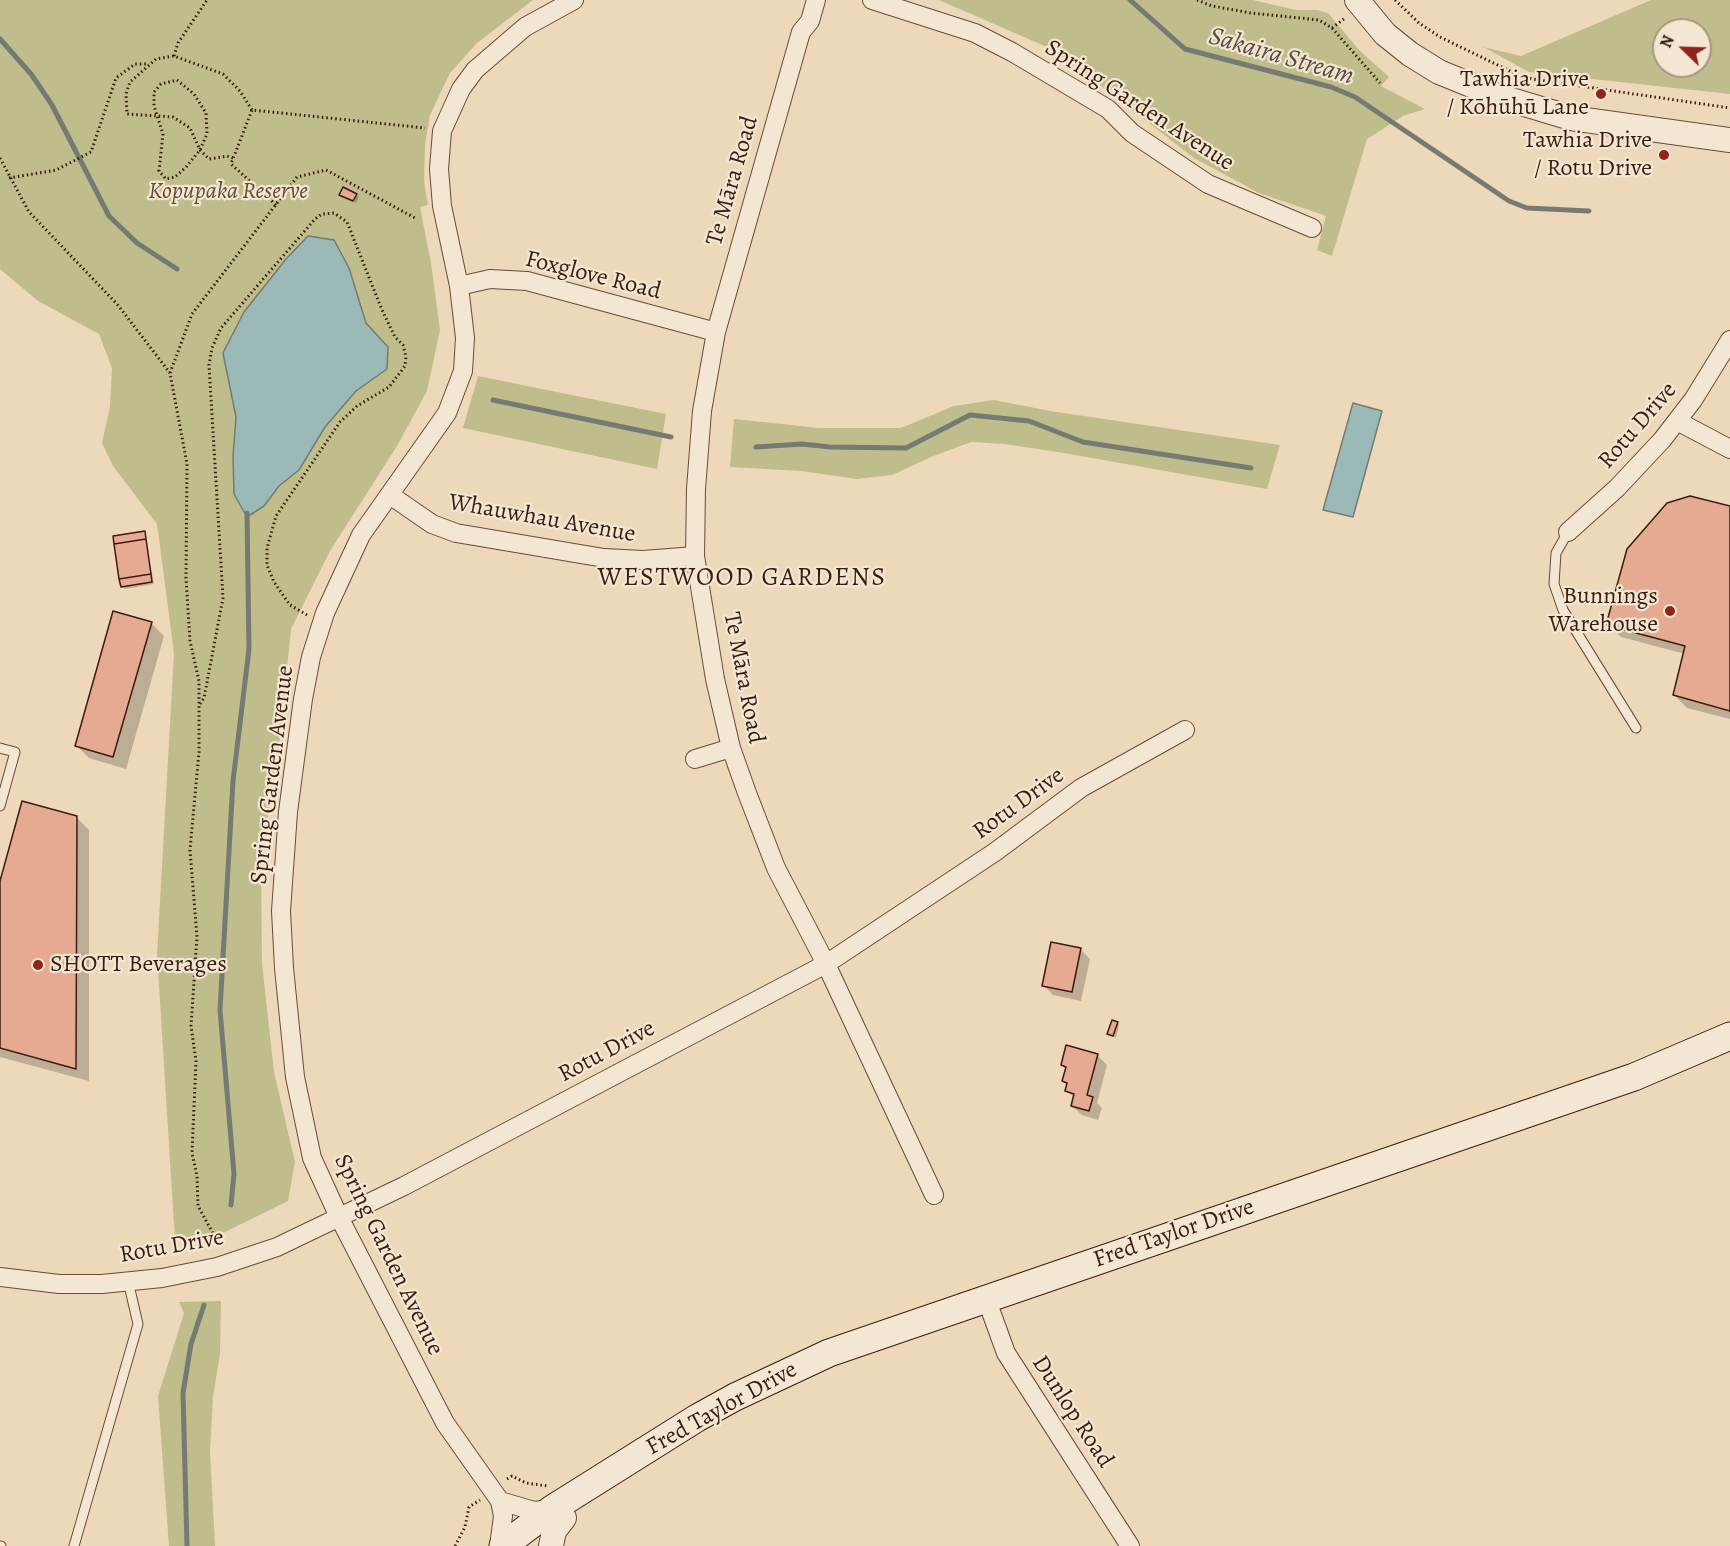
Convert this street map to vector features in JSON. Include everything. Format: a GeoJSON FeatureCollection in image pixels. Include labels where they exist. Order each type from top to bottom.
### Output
{"type":"FeatureCollection","features":[{"type":"Feature","properties":{"kind":"main road","name":"Fred Taylor Drive"},"geometry":{"type":"LineString","coordinates":[[501,1546],[557,1505],[706,1413],[785,1372],[829,1353],[1634,1077],[1730,1036]]}},
{"type":"Feature","properties":{"kind":"main road","name":"Fred Taylor Drive"},"geometry":{"type":"LineString","coordinates":[[526,1546],[557,1505]]}},
{"type":"Feature","properties":{"kind":"street","name":"Spring Garden Avenue"},"geometry":{"type":"LineString","coordinates":[[492,1499],[445,1422],[339,1217],[312,1158],[295,1077],[284,968],[281,910],[284,861],[303,699],[311,657],[338,581],[361,535],[447,413],[463,371],[465,339],[459,286],[442,206],[439,169],[442,131],[461,89],[482,63],[525,27],[574,0]]}},
{"type":"Feature","properties":{"kind":"street","name":"Te Māra Road"},"geometry":{"type":"LineString","coordinates":[[801,32],[798,17],[803,0]]}},
{"type":"Feature","properties":{"kind":"street","name":"Te Māra Road"},"geometry":{"type":"LineString","coordinates":[[816,0],[810,21],[801,32],[716,332],[702,411],[696,489],[695,556],[715,679],[731,747],[776,868],[826,964],[934,1195]]}},
{"type":"Feature","properties":{"kind":"street","name":"Spring Garden Avenue"},"geometry":{"type":"LineString","coordinates":[[872,0],[975,33],[1012,52],[1108,110],[1132,133],[1208,184],[1312,228]]}},
{"type":"Feature","properties":{"kind":"street"},"geometry":{"type":"LineString","coordinates":[[1353,8],[1410,54],[1439,72],[1498,96],[1571,118],[1730,140]]}},
{"type":"Feature","properties":{"kind":"street","name":"Foxglove Road"},"geometry":{"type":"LineString","coordinates":[[459,286],[490,279],[527,281],[716,332]]}},
{"type":"Feature","properties":{"kind":"street","name":"Rotu Drive"},"geometry":{"type":"LineString","coordinates":[[1568,532],[1617,488],[1677,421],[1730,340]]}},
{"type":"Feature","properties":{"kind":"street"},"geometry":{"type":"LineString","coordinates":[[1677,421],[1730,449]]}},
{"type":"Feature","properties":{"kind":"street","name":"Whauwhau Avenue"},"geometry":{"type":"LineString","coordinates":[[390,495],[432,524],[456,533],[604,558],[643,560],[695,556]]}},
{"type":"Feature","properties":{"kind":"street","name":"Rotu Drive"},"geometry":{"type":"LineString","coordinates":[[0,1277],[59,1284],[128,1281],[217,1267],[277,1246],[404,1186],[826,964],[994,852],[1081,788],[1185,730]]}},
{"type":"Feature","properties":{"kind":"street"},"geometry":{"type":"LineString","coordinates":[[695,759],[731,747]]}},
{"type":"Feature","properties":{"kind":"street","name":"Dunlop Road"},"geometry":{"type":"LineString","coordinates":[[986,1298],[1006,1353],[1130,1546]]}},
{"type":"Feature","properties":{"kind":"street"},"geometry":{"type":"LineString","coordinates":[[492,1499],[534,1511],[557,1505],[551,1546]]}},
{"type":"Feature","properties":{"kind":"street"},"geometry":{"type":"LineString","coordinates":[[492,1499],[503,1516],[501,1546]]}},
{"type":"Feature","properties":{"kind":"lane"},"geometry":{"type":"LineString","coordinates":[[1568,532],[1556,553],[1554,584],[1563,610],[1636,728]]}},
{"type":"Feature","properties":{"kind":"lane"},"geometry":{"type":"LineString","coordinates":[[0,748],[15,752],[0,806]]}},
{"type":"Feature","properties":{"kind":"lane"},"geometry":{"type":"LineString","coordinates":[[74,1546],[138,1324],[128,1281]]}},
{"type":"Feature","properties":{"kind":"path"},"geometry":{"type":"LineString","coordinates":[[174,56],[178,43],[207,0]]}},
{"type":"Feature","properties":{"kind":"path"},"geometry":{"type":"LineString","coordinates":[[1197,0],[1212,6],[1251,13],[1319,20],[1332,28],[1380,83]]}},
{"type":"Feature","properties":{"kind":"path"},"geometry":{"type":"LineString","coordinates":[[1395,0],[1419,23],[1440,37],[1514,73],[1532,79],[1730,108]]}},
{"type":"Feature","properties":{"kind":"path"},"geometry":{"type":"LineString","coordinates":[[1332,28],[1353,8]]}},
{"type":"Feature","properties":{"kind":"path"},"geometry":{"type":"LineString","coordinates":[[233,158],[227,156],[208,159],[200,150],[194,134],[181,121],[156,114],[128,114],[126,94],[130,82],[156,59],[174,56],[223,74],[240,91],[252,110]]}},
{"type":"Feature","properties":{"kind":"path"},"geometry":{"type":"LineString","coordinates":[[9,178],[59,169],[91,152],[116,78],[135,64],[150,64]]}},
{"type":"Feature","properties":{"kind":"path"},"geometry":{"type":"LineString","coordinates":[[177,80],[186,86],[206,113],[207,134],[200,150],[181,172],[166,179],[159,171],[163,134],[154,106],[156,88],[167,81],[177,80]]}},
{"type":"Feature","properties":{"kind":"path"},"geometry":{"type":"LineString","coordinates":[[252,110],[432,129]]}},
{"type":"Feature","properties":{"kind":"path"},"geometry":{"type":"LineString","coordinates":[[252,110],[231,164],[276,205]]}},
{"type":"Feature","properties":{"kind":"path"},"geometry":{"type":"LineString","coordinates":[[0,158],[29,212],[117,304],[170,373],[187,464],[187,599],[190,641],[199,681],[199,752],[190,850],[197,937],[190,1026],[196,1061],[192,1153],[197,1176],[198,1206],[215,1237]]}},
{"type":"Feature","properties":{"kind":"path"},"geometry":{"type":"LineString","coordinates":[[170,373],[192,314],[297,177],[326,170],[417,219]]}},
{"type":"Feature","properties":{"kind":"path"},"geometry":{"type":"LineString","coordinates":[[199,705],[204,698],[223,598],[210,365],[212,348],[221,328],[315,219],[322,214],[334,213],[347,222],[382,310],[395,336],[403,345],[406,357],[405,366],[389,387],[357,406],[340,422],[276,516],[267,548],[267,565],[273,582],[290,605],[308,616]]}},
{"type":"Feature","properties":{"kind":"path"},"geometry":{"type":"LineString","coordinates":[[512,1476],[557,1505]]}},
{"type":"Feature","properties":{"kind":"path"},"geometry":{"type":"LineString","coordinates":[[455,1546],[465,1527],[469,1507],[492,1499]]}},
{"type":"Feature","properties":{"kind":"green space","name":"Kopupaka Reserve"},"geometry":{"type":"Polygon","coordinates":[[[0,0],[533,0],[477,43],[450,73],[430,115],[425,145],[424,182],[428,205],[420,207],[431,263],[440,330],[427,391],[397,446],[330,551],[291,629],[280,737],[261,860],[262,963],[274,1072],[295,1162],[288,1201],[223,1233],[175,1240],[157,954],[174,653],[157,524],[113,466],[102,443],[110,407],[112,368],[99,334],[38,301],[0,269],[0,0]]]}},
{"type":"Feature","properties":{"kind":"green space"},"geometry":{"type":"Polygon","coordinates":[[[939,0],[1253,0],[1296,10],[1317,10],[1328,13],[1359,50],[1389,77],[1381,86],[1425,109],[1403,116],[1367,139],[1332,256],[1317,250],[1326,216],[1259,193],[1194,158],[1056,51],[939,0]]]}},
{"type":"Feature","properties":{"kind":"green space"},"geometry":{"type":"Polygon","coordinates":[[[1651,0],[1730,0],[1730,94],[1529,72],[1483,47],[1521,56],[1651,0]]]}},
{"type":"Feature","properties":{"kind":"green space"},"geometry":{"type":"Polygon","coordinates":[[[478,376],[666,414],[657,469],[463,428],[478,376]]]}},
{"type":"Feature","properties":{"kind":"green space"},"geometry":{"type":"Polygon","coordinates":[[[994,400],[1050,411],[1280,445],[1267,489],[1058,452],[971,442],[892,475],[857,479],[801,471],[730,467],[734,419],[819,428],[901,428],[954,406],[994,400]]]}},
{"type":"Feature","properties":{"kind":"green space"},"geometry":{"type":"Polygon","coordinates":[[[221,1301],[220,1354],[213,1397],[210,1451],[215,1546],[169,1546],[158,1396],[184,1313],[179,1302],[221,1301]]]}},
{"type":"Feature","properties":{"kind":"water"},"geometry":{"type":"Polygon","coordinates":[[[308,236],[334,240],[349,268],[366,323],[388,347],[387,369],[356,391],[325,427],[299,470],[279,486],[264,506],[247,517],[234,494],[233,456],[236,417],[223,353],[244,312],[286,259],[308,236]]]}},
{"type":"Feature","properties":{"kind":"water"},"geometry":{"type":"Polygon","coordinates":[[[1353,403],[1382,411],[1353,517],[1323,510],[1353,403]]]}},
{"type":"Feature","properties":{"kind":"building"},"geometry":{"type":"Polygon","coordinates":[[[343,187],[357,194],[353,201],[339,195],[343,187]]]}},
{"type":"Feature","properties":{"kind":"building","name":"Bunnings Warehouse"},"geometry":{"type":"Polygon","coordinates":[[[1690,496],[1730,506],[1730,711],[1673,695],[1685,646],[1606,625],[1627,549],[1667,503],[1690,496]]]}},
{"type":"Feature","properties":{"kind":"building"},"geometry":{"type":"Polygon","coordinates":[[[145,531],[146,539],[114,544],[113,536],[145,531]]]}},
{"type":"Feature","properties":{"kind":"building"},"geometry":{"type":"Polygon","coordinates":[[[146,539],[151,574],[119,579],[114,544],[146,539]]]}},
{"type":"Feature","properties":{"kind":"building"},"geometry":{"type":"Polygon","coordinates":[[[151,574],[152,582],[121,587],[119,579],[151,574]]]}},
{"type":"Feature","properties":{"kind":"building"},"geometry":{"type":"Polygon","coordinates":[[[113,611],[152,622],[113,757],[75,746],[113,611]]]}},
{"type":"Feature","properties":{"kind":"building","name":"SHOTT Beverages"},"geometry":{"type":"Polygon","coordinates":[[[22,801],[77,816],[76,1069],[0,1048],[0,881],[22,801]]]}},
{"type":"Feature","properties":{"kind":"building"},"geometry":{"type":"Polygon","coordinates":[[[1051,942],[1081,948],[1072,992],[1042,986],[1051,942]]]}},
{"type":"Feature","properties":{"kind":"building"},"geometry":{"type":"Polygon","coordinates":[[[1112,1020],[1118,1022],[1113,1036],[1107,1034],[1112,1020]]]}},
{"type":"Feature","properties":{"kind":"building"},"geometry":{"type":"Polygon","coordinates":[[[1066,1045],[1098,1054],[1087,1095],[1093,1097],[1089,1111],[1071,1106],[1074,1094],[1065,1091],[1067,1083],[1062,1081],[1066,1067],[1061,1065],[1066,1045]]]}},
{"type":"Feature","properties":{"kind":"waterway","name":"Sakaira Stream"},"geometry":{"type":"LineString","coordinates":[[1130,0],[1185,49],[1331,87],[1355,97],[1509,201],[1527,208],[1589,211]]}},
{"type":"Feature","properties":{"kind":"waterway"},"geometry":{"type":"LineString","coordinates":[[0,39],[31,74],[52,105],[109,216],[137,243],[177,269]]}},
{"type":"Feature","properties":{"kind":"waterway"},"geometry":{"type":"LineString","coordinates":[[493,400],[671,437]]}},
{"type":"Feature","properties":{"kind":"waterway"},"geometry":{"type":"LineString","coordinates":[[756,447],[802,444],[830,447],[906,448],[970,415],[1029,421],[1083,442],[1251,468]]}},
{"type":"Feature","properties":{"kind":"waterway"},"geometry":{"type":"LineString","coordinates":[[231,1205],[234,1174],[220,1010],[233,781],[249,649],[247,513]]}},
{"type":"Feature","properties":{"kind":"waterway"},"geometry":{"type":"LineString","coordinates":[[187,1546],[183,1393],[191,1344],[204,1305]]}},
{"type":"Feature","properties":{"kind":"place","name":"Tawhia Drive / Kōhūhū Lane"},"geometry":{"type":"Point","coordinates":[1601,94]}},
{"type":"Feature","properties":{"kind":"place","name":"Tawhia Drive / Rotu Drive"},"geometry":{"type":"Point","coordinates":[1664,155]}},
{"type":"Feature","properties":{"kind":"place","name":"Bunnings Warehouse"},"geometry":{"type":"Point","coordinates":[1670,611]}},
{"type":"Feature","properties":{"kind":"place","name":"SHOTT Beverages"},"geometry":{"type":"Point","coordinates":[38,965]}},
{"type":"Feature","properties":{"kind":"district","name":"WESTWOOD GARDENS"},"geometry":{"type":"Point","coordinates":[742,579]}}]}
